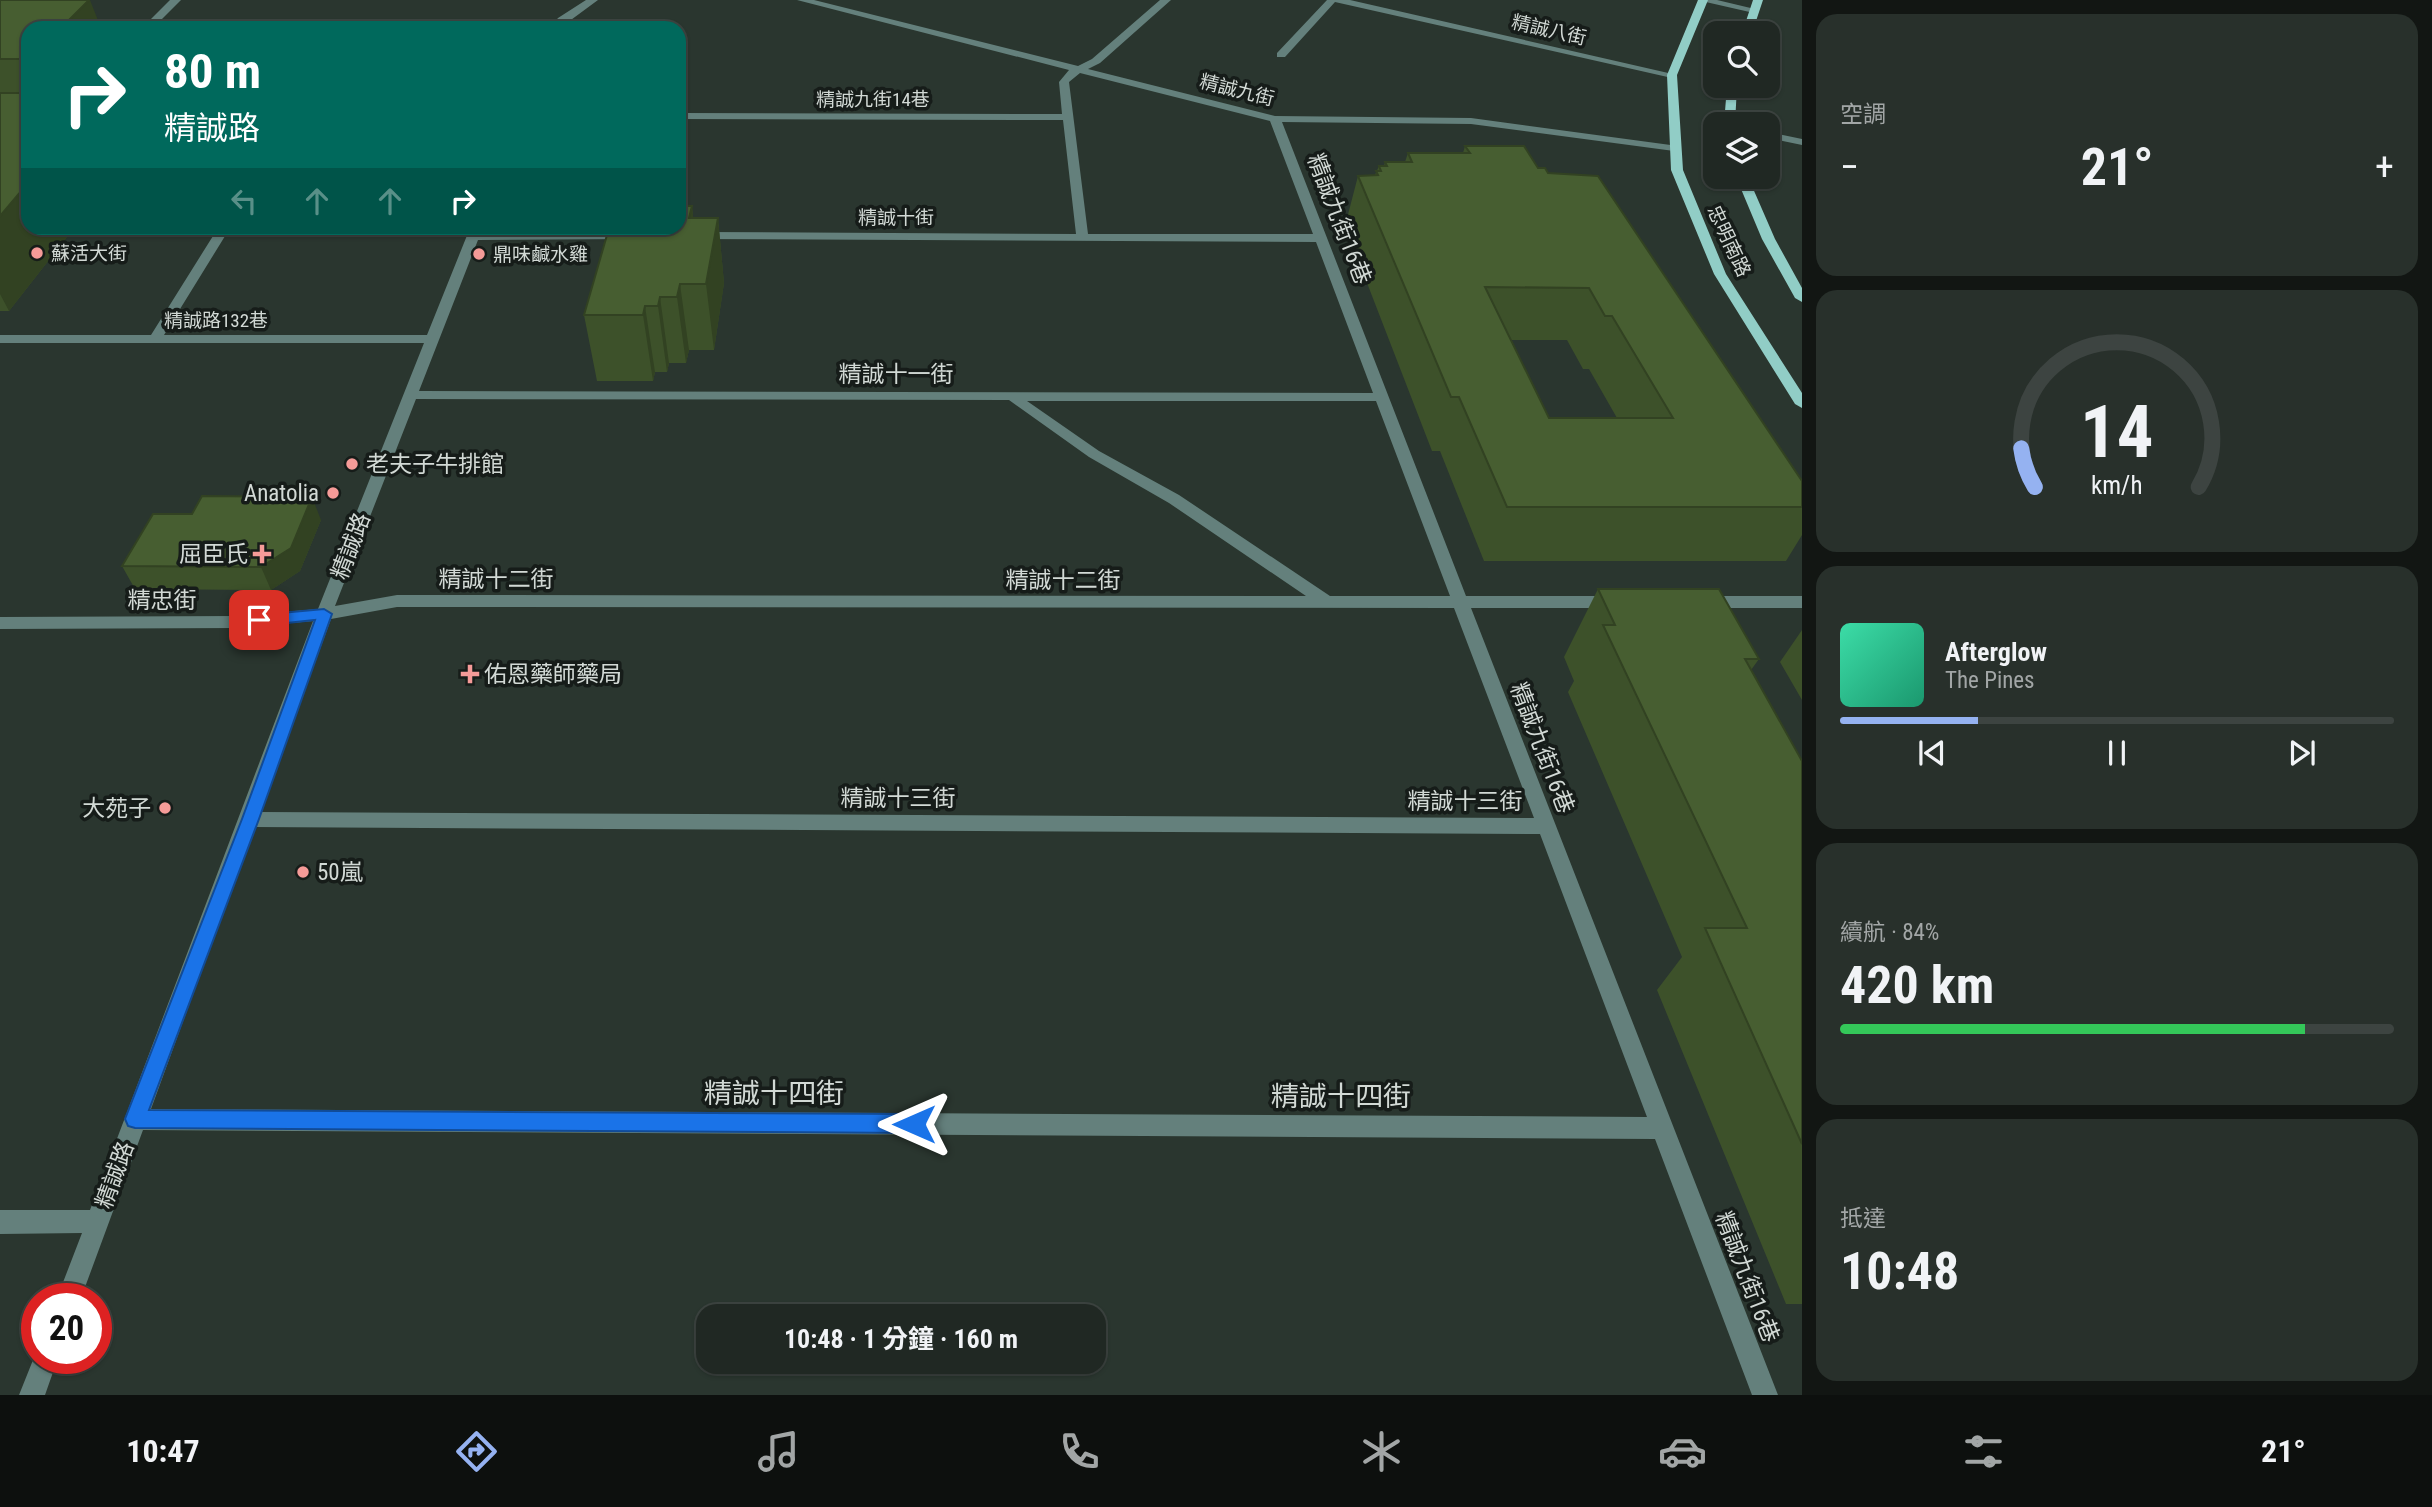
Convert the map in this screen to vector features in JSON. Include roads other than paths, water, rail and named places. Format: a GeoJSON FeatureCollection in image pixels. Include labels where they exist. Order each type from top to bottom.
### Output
{"type":"FeatureCollection","features":[{"type":"Feature","properties":{"kind":"main road","name":"忠明南路"},"geometry":{"type":"LineString","coordinates":[[1703,0],[1672,75],[1677,170],[1720,274],[1802,404]]}},
{"type":"Feature","properties":{"kind":"main road","name":"忠明南路"},"geometry":{"type":"LineString","coordinates":[[1747,189],[1786,275],[1802,298]]}},
{"type":"Feature","properties":{"kind":"street"},"geometry":{"type":"LineString","coordinates":[[154,21],[176,0]]}},
{"type":"Feature","properties":{"kind":"street"},"geometry":{"type":"LineString","coordinates":[[563,21],[593,0]]}},
{"type":"Feature","properties":{"kind":"street","name":"精誠九街"},"geometry":{"type":"LineString","coordinates":[[802,0],[1275,119],[1471,121],[1674,148]]}},
{"type":"Feature","properties":{"kind":"street"},"geometry":{"type":"LineString","coordinates":[[1082,236],[1064,82],[1068,75],[1082,70],[1166,0]]}},
{"type":"Feature","properties":{"kind":"street"},"geometry":{"type":"LineString","coordinates":[[1281,55],[1334,0]]}},
{"type":"Feature","properties":{"kind":"street","name":"精誠八街"},"geometry":{"type":"LineString","coordinates":[[1334,0],[1672,75]]}},
{"type":"Feature","properties":{"kind":"street"},"geometry":{"type":"LineString","coordinates":[[1703,0],[1756,5]]}},
{"type":"Feature","properties":{"kind":"street","name":"精誠九街14巷"},"geometry":{"type":"LineString","coordinates":[[686,116],[1066,117]]}},
{"type":"Feature","properties":{"kind":"street","name":"精誠九街16巷"},"geometry":{"type":"LineString","coordinates":[[1275,119],[1765,1395]]}},
{"type":"Feature","properties":{"kind":"street"},"geometry":{"type":"LineString","coordinates":[[1780,137],[1802,142]]}},
{"type":"Feature","properties":{"kind":"street"},"geometry":{"type":"LineString","coordinates":[[155,339],[220,235]]}},
{"type":"Feature","properties":{"kind":"street","name":"精誠路"},"geometry":{"type":"LineString","coordinates":[[75,1283],[250,819],[324,614],[474,235]]}},
{"type":"Feature","properties":{"kind":"street"},"geometry":{"type":"LineString","coordinates":[[598,235],[639,236]]}},
{"type":"Feature","properties":{"kind":"street","name":"精誠十街"},"geometry":{"type":"LineString","coordinates":[[681,236],[1319,237]]}},
{"type":"Feature","properties":{"kind":"street","name":"精誠路132巷"},"geometry":{"type":"LineString","coordinates":[[0,339],[432,339]]}},
{"type":"Feature","properties":{"kind":"street","name":"精誠十一街"},"geometry":{"type":"LineString","coordinates":[[411,394],[1014,398],[1382,397]]}},
{"type":"Feature","properties":{"kind":"street"},"geometry":{"type":"LineString","coordinates":[[1014,398],[1094,454],[1174,499],[1329,603]]}},
{"type":"Feature","properties":{"kind":"street","name":"精誠十二街"},"geometry":{"type":"LineString","coordinates":[[324,614],[397,601],[1637,602]]}},
{"type":"Feature","properties":{"kind":"street"},"geometry":{"type":"LineString","coordinates":[[1692,602],[1802,602]]}},
{"type":"Feature","properties":{"kind":"street","name":"精忠街"},"geometry":{"type":"LineString","coordinates":[[0,623],[237,622],[324,614]]}},
{"type":"Feature","properties":{"kind":"street","name":"精誠十三街"},"geometry":{"type":"LineString","coordinates":[[250,819],[1546,826]]}},
{"type":"Feature","properties":{"kind":"street","name":"精誠十四街"},"geometry":{"type":"LineString","coordinates":[[135,1119],[1664,1128]]}},
{"type":"Feature","properties":{"kind":"street"},"geometry":{"type":"LineString","coordinates":[[0,1222],[98,1221]]}},
{"type":"Feature","properties":{"kind":"street"},"geometry":{"type":"LineString","coordinates":[[32,1395],[40,1374]]}},
{"type":"Feature","properties":{"kind":"place","name":"蘇活大街"},"geometry":{"type":"Point","coordinates":[37,253]}},
{"type":"Feature","properties":{"kind":"place","name":"鼎味鹹水雞"},"geometry":{"type":"Point","coordinates":[479,254]}},
{"type":"Feature","properties":{"kind":"place","name":"老夫子牛排館"},"geometry":{"type":"Point","coordinates":[352,464]}},
{"type":"Feature","properties":{"kind":"place","name":"Anatolia"},"geometry":{"type":"Point","coordinates":[333,493]}},
{"type":"Feature","properties":{"kind":"place","name":"屈臣氏"},"geometry":{"type":"Point","coordinates":[262,554]}},
{"type":"Feature","properties":{"kind":"place","name":"佑恩藥師藥局"},"geometry":{"type":"Point","coordinates":[470,674]}},
{"type":"Feature","properties":{"kind":"place","name":"大苑子"},"geometry":{"type":"Point","coordinates":[165,808]}},
{"type":"Feature","properties":{"kind":"place","name":"50嵐"},"geometry":{"type":"Point","coordinates":[303,872]}}]}
